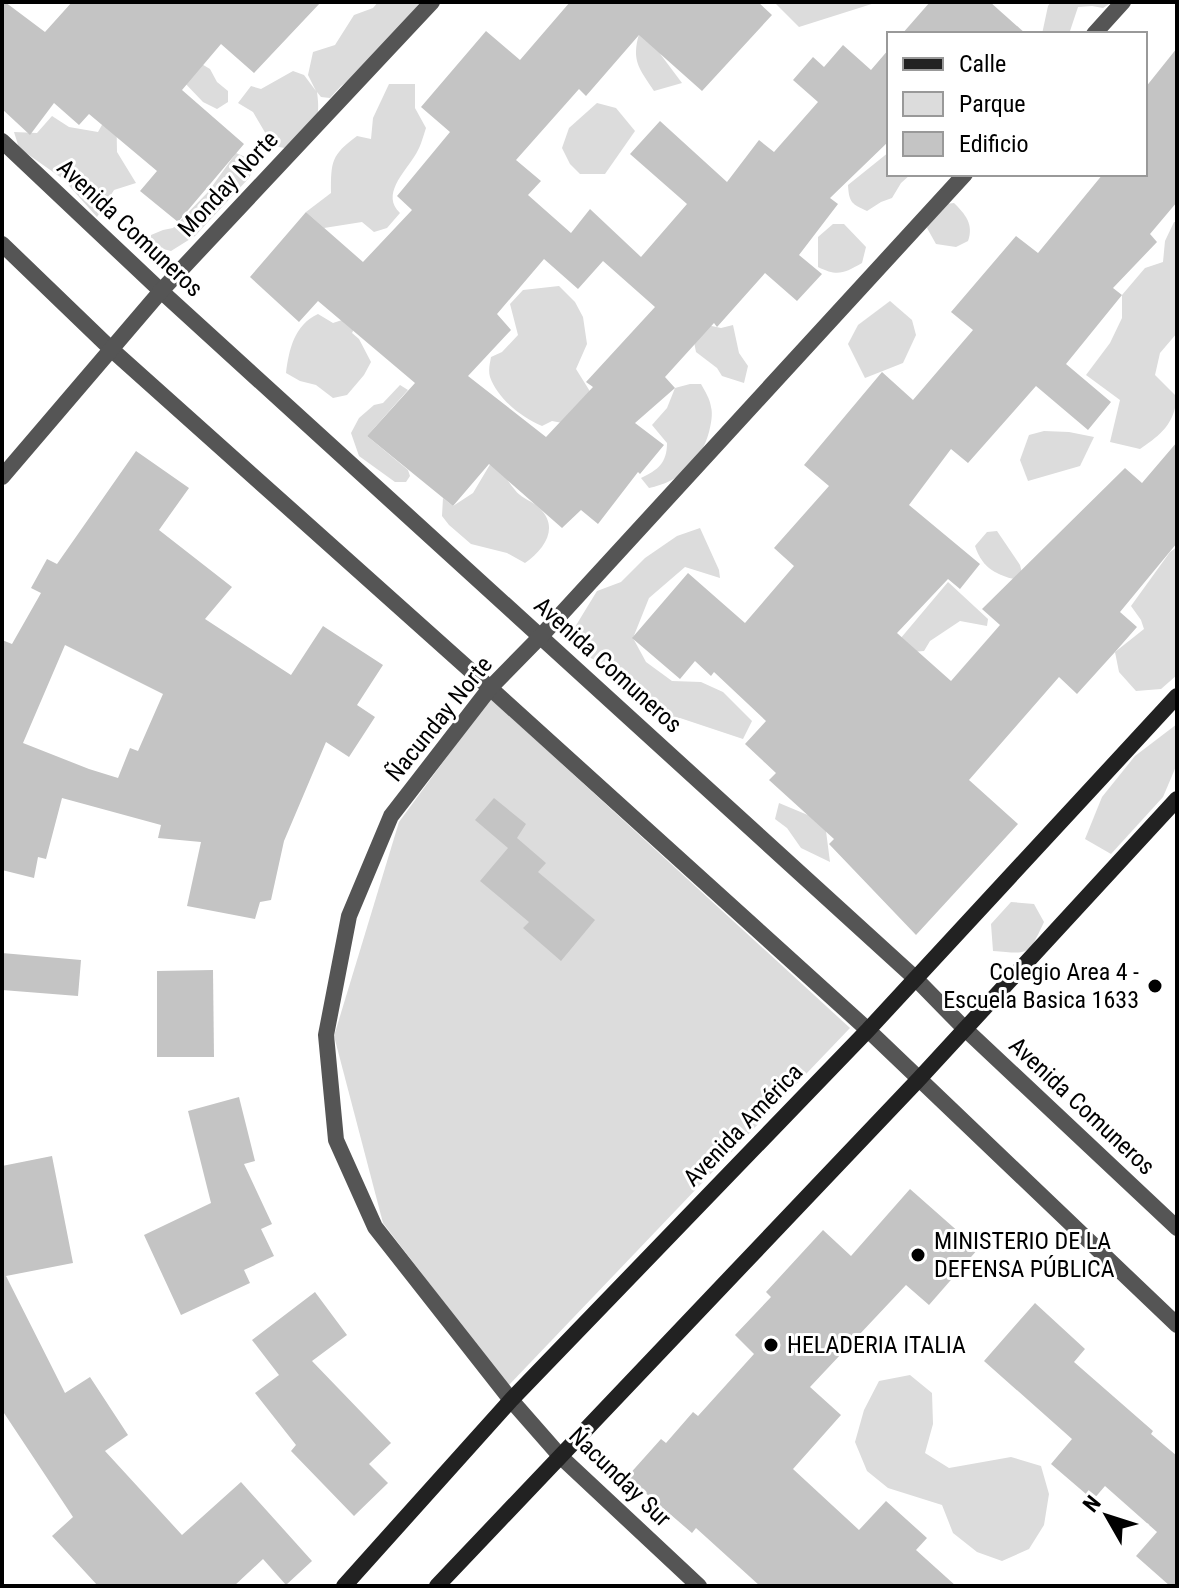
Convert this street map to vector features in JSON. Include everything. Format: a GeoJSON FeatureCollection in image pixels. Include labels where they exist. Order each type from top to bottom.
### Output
{"type":"FeatureCollection","features":[{"type":"Feature","properties":{"kind":"main road","name":"Avenida América"},"geometry":{"type":"LineString","coordinates":[[344,1586],[511,1400],[868,1030],[1177,696]]}},
{"type":"Feature","properties":{"kind":"main road"},"geometry":{"type":"LineString","coordinates":[[437,1586],[919,1079],[1177,799]]}},
{"type":"Feature","properties":{"kind":"street","name":"Monday Norte"},"geometry":{"type":"LineString","coordinates":[[2,477],[161,291],[432,2]]}},
{"type":"Feature","properties":{"kind":"street"},"geometry":{"type":"LineString","coordinates":[[1096,32],[1123,2]]}},
{"type":"Feature","properties":{"kind":"street","name":"Avenida Comuneros"},"geometry":{"type":"LineString","coordinates":[[2,141],[161,291],[915,978],[1177,1228]]}},
{"type":"Feature","properties":{"kind":"street","name":"Ñacunday Norte"},"geometry":{"type":"LineString","coordinates":[[511,1400],[375,1227],[336,1140],[326,1035],[349,916],[391,816],[490,688],[963,176]]}},
{"type":"Feature","properties":{"kind":"street"},"geometry":{"type":"LineString","coordinates":[[2,244],[111,349],[868,1030],[1177,1325]]}},
{"type":"Feature","properties":{"kind":"street","name":"Ńacunday Sur"},"geometry":{"type":"LineString","coordinates":[[511,1400],[561,1457],[699,1586]]}},
{"type":"Feature","properties":{"kind":"green space"},"geometry":{"type":"Polygon","coordinates":[[[378,2],[421,2],[360,72],[330,98],[321,97],[317,92],[318,113],[308,132],[285,148],[273,146],[253,112],[238,103],[251,86],[261,89],[293,71],[304,75],[316,91],[308,75],[313,52],[335,45],[354,15],[373,8],[378,2]]]}},
{"type":"Feature","properties":{"kind":"green space"},"geometry":{"type":"Polygon","coordinates":[[[774,2],[878,2],[799,27],[774,2]]]}},
{"type":"Feature","properties":{"kind":"green space"},"geometry":{"type":"Polygon","coordinates":[[[1051,2],[1112,2],[1103,8],[1078,7],[1070,32],[1042,32],[1051,2]]]}},
{"type":"Feature","properties":{"kind":"green space"},"geometry":{"type":"Polygon","coordinates":[[[639,34],[654,41],[682,83],[654,91],[637,59],[639,34]]]}},
{"type":"Feature","properties":{"kind":"green space"},"geometry":{"type":"Polygon","coordinates":[[[195,60],[210,69],[217,82],[228,91],[228,102],[217,109],[203,102],[182,80],[195,60]]]}},
{"type":"Feature","properties":{"kind":"green space"},"geometry":{"type":"Polygon","coordinates":[[[389,84],[415,84],[415,108],[426,128],[418,150],[393,192],[395,206],[400,213],[387,228],[374,232],[362,222],[324,228],[306,212],[331,193],[332,166],[337,154],[357,136],[371,139],[373,118],[389,84]]]}},
{"type":"Feature","properties":{"kind":"green space"},"geometry":{"type":"Polygon","coordinates":[[[116,100],[117,152],[136,183],[114,190],[97,217],[63,179],[19,148],[14,132],[37,133],[52,116],[69,127],[98,132],[116,100]]]}},
{"type":"Feature","properties":{"kind":"green space"},"geometry":{"type":"Polygon","coordinates":[[[597,103],[616,108],[635,131],[605,174],[580,174],[570,164],[562,148],[569,128],[597,103]]]}},
{"type":"Feature","properties":{"kind":"green space"},"geometry":{"type":"Polygon","coordinates":[[[236,153],[257,162],[249,178],[195,236],[171,251],[151,246],[151,235],[173,228],[208,192],[236,153]]]}},
{"type":"Feature","properties":{"kind":"green space"},"geometry":{"type":"Polygon","coordinates":[[[887,154],[887,176],[909,176],[892,198],[867,211],[852,202],[848,185],[887,154]]]}},
{"type":"Feature","properties":{"kind":"green space"},"geometry":{"type":"Polygon","coordinates":[[[954,203],[969,224],[968,241],[956,247],[936,244],[927,228],[937,205],[954,203]]]}},
{"type":"Feature","properties":{"kind":"green space"},"geometry":{"type":"Polygon","coordinates":[[[1174,222],[1177,222],[1177,333],[1160,353],[1155,375],[1177,397],[1166,428],[1140,449],[1110,442],[1120,400],[1086,375],[1110,343],[1122,318],[1122,295],[1145,268],[1163,262],[1165,241],[1174,222]]]}},
{"type":"Feature","properties":{"kind":"green space"},"geometry":{"type":"Polygon","coordinates":[[[833,224],[844,224],[866,247],[862,263],[841,272],[818,267],[818,237],[833,224]]]}},
{"type":"Feature","properties":{"kind":"green space"},"geometry":{"type":"Polygon","coordinates":[[[559,286],[575,302],[583,317],[587,344],[576,369],[591,393],[573,425],[552,421],[542,426],[526,418],[504,400],[490,377],[489,367],[491,357],[502,352],[518,335],[510,304],[523,290],[559,286]]]}},
{"type":"Feature","properties":{"kind":"green space"},"geometry":{"type":"Polygon","coordinates":[[[890,301],[912,320],[916,335],[903,363],[865,378],[848,344],[858,325],[890,301]]]}},
{"type":"Feature","properties":{"kind":"green space"},"geometry":{"type":"Polygon","coordinates":[[[318,314],[333,323],[342,320],[357,323],[352,333],[359,339],[371,362],[347,395],[333,398],[316,385],[286,373],[298,331],[318,314]]]}},
{"type":"Feature","properties":{"kind":"green space"},"geometry":{"type":"Polygon","coordinates":[[[707,325],[721,328],[733,325],[739,353],[748,366],[744,383],[722,376],[717,368],[696,352],[694,342],[707,325]]]}},
{"type":"Feature","properties":{"kind":"green space"},"geometry":{"type":"Polygon","coordinates":[[[701,384],[710,404],[712,419],[705,443],[694,461],[679,476],[649,488],[641,478],[660,465],[667,443],[652,425],[667,408],[675,388],[701,384]]]}},
{"type":"Feature","properties":{"kind":"green space"},"geometry":{"type":"Polygon","coordinates":[[[400,385],[408,390],[367,436],[408,470],[410,476],[406,482],[395,482],[359,456],[351,433],[359,418],[374,405],[383,403],[400,385]]]}},
{"type":"Feature","properties":{"kind":"green space"},"geometry":{"type":"Polygon","coordinates":[[[1044,431],[1094,437],[1080,466],[1028,481],[1020,460],[1029,435],[1044,431]]]}},
{"type":"Feature","properties":{"kind":"green space"},"geometry":{"type":"Polygon","coordinates":[[[495,456],[519,495],[536,505],[548,520],[548,536],[525,563],[507,553],[471,544],[442,516],[443,498],[453,506],[473,493],[495,456]]]}},
{"type":"Feature","properties":{"kind":"green space"},"geometry":{"type":"Polygon","coordinates":[[[700,528],[720,578],[685,567],[649,598],[633,638],[646,662],[672,681],[701,682],[723,692],[752,721],[743,739],[680,718],[662,720],[636,702],[632,688],[612,669],[583,654],[575,627],[597,591],[621,582],[645,558],[677,536],[700,528]]]}},
{"type":"Feature","properties":{"kind":"green space"},"geometry":{"type":"Polygon","coordinates":[[[997,531],[1020,565],[1024,581],[994,571],[978,555],[975,546],[987,532],[997,531]]]}},
{"type":"Feature","properties":{"kind":"green space"},"geometry":{"type":"Polygon","coordinates":[[[1177,547],[1177,675],[1161,689],[1136,691],[1119,672],[1115,652],[1144,629],[1131,606],[1170,552],[1177,547]]]}},
{"type":"Feature","properties":{"kind":"green space"},"geometry":{"type":"Polygon","coordinates":[[[948,582],[988,619],[987,626],[960,621],[930,641],[924,651],[912,652],[895,645],[948,582]]]}},
{"type":"Feature","properties":{"kind":"green space"},"geometry":{"type":"Polygon","coordinates":[[[490,698],[850,1028],[508,1386],[383,1223],[334,1036],[399,822],[490,698]]]}},
{"type":"Feature","properties":{"kind":"green space"},"geometry":{"type":"Polygon","coordinates":[[[1177,724],[1177,764],[1163,797],[1111,854],[1085,839],[1102,797],[1135,756],[1177,724]]]}},
{"type":"Feature","properties":{"kind":"green space"},"geometry":{"type":"Polygon","coordinates":[[[779,803],[815,818],[826,831],[830,862],[801,848],[787,828],[775,819],[779,803]]]}},
{"type":"Feature","properties":{"kind":"green space"},"geometry":{"type":"Polygon","coordinates":[[[1011,902],[1034,904],[1044,922],[1031,947],[1026,950],[1014,953],[993,951],[991,924],[1011,902]]]}},
{"type":"Feature","properties":{"kind":"green space"},"geometry":{"type":"Polygon","coordinates":[[[910,1375],[932,1393],[933,1424],[925,1453],[949,1468],[1011,1457],[1041,1466],[1049,1494],[1044,1525],[1029,1549],[1002,1561],[977,1552],[953,1533],[942,1505],[888,1488],[867,1471],[855,1442],[864,1410],[879,1381],[910,1375]]]}},
{"type":"Feature","properties":{"kind":"building"},"geometry":{"type":"Polygon","coordinates":[[[2,2],[45,32],[72,2],[321,2],[254,73],[221,44],[182,90],[244,144],[178,222],[140,191],[157,171],[89,114],[79,125],[54,103],[30,135],[2,109],[2,2]]]}},
{"type":"Feature","properties":{"kind":"building"},"geometry":{"type":"Polygon","coordinates":[[[570,2],[758,2],[772,15],[702,91],[639,35],[586,96],[579,89],[516,160],[541,181],[528,195],[571,233],[590,209],[641,257],[687,204],[630,154],[660,121],[727,182],[759,140],[774,152],[818,102],[793,80],[813,57],[824,67],[843,45],[871,70],[887,51],[887,143],[830,198],[838,204],[799,255],[822,274],[797,301],[765,273],[717,327],[714,323],[665,377],[675,388],[635,423],[664,445],[640,474],[638,472],[598,524],[581,510],[562,528],[489,464],[453,506],[367,436],[415,383],[318,301],[299,322],[250,277],[306,212],[363,262],[412,210],[397,196],[450,132],[421,107],[486,31],[520,60],[570,2]],[[544,259],[497,314],[511,330],[468,376],[546,437],[593,387],[586,382],[655,307],[603,261],[578,289],[544,259]]]}},
{"type":"Feature","properties":{"kind":"building"},"geometry":{"type":"Polygon","coordinates":[[[930,2],[990,2],[1024,32],[904,32],[930,2]]]}},
{"type":"Feature","properties":{"kind":"building"},"geometry":{"type":"Polygon","coordinates":[[[1177,48],[1177,202],[1150,234],[1157,242],[1113,288],[1122,295],[1066,364],[1111,402],[1088,430],[1036,386],[968,463],[951,449],[909,505],[980,564],[960,589],[948,579],[897,633],[951,681],[1000,625],[982,609],[1125,468],[1142,483],[1177,442],[1177,543],[1120,612],[1137,627],[1077,694],[1059,677],[969,780],[1018,824],[916,935],[829,844],[834,839],[769,780],[776,773],[745,744],[766,721],[714,672],[711,676],[695,661],[680,679],[632,638],[688,573],[745,623],[794,566],[774,548],[829,486],[804,465],[882,372],[913,400],[973,330],[951,312],[1016,236],[1038,253],[1101,176],[1147,176],[1147,86],[1177,48]]]}},
{"type":"Feature","properties":{"kind":"building"},"geometry":{"type":"Polygon","coordinates":[[[136,451],[189,488],[159,530],[232,587],[205,619],[291,675],[323,626],[383,665],[357,705],[375,717],[349,757],[326,742],[284,841],[271,900],[260,902],[255,919],[187,906],[201,842],[158,838],[161,825],[62,798],[46,859],[38,857],[34,878],[2,870],[2,640],[12,644],[41,593],[31,588],[47,559],[57,564],[136,451]],[[65,645],[23,743],[118,778],[130,748],[138,751],[163,694],[65,645]]]}},
{"type":"Feature","properties":{"kind":"building"},"geometry":{"type":"Polygon","coordinates":[[[494,798],[526,824],[517,838],[546,863],[538,872],[595,920],[561,961],[523,928],[529,922],[480,881],[508,848],[475,820],[494,798]]]}},
{"type":"Feature","properties":{"kind":"building"},"geometry":{"type":"Polygon","coordinates":[[[2,953],[81,960],[78,996],[2,990],[2,953]]]}},
{"type":"Feature","properties":{"kind":"building"},"geometry":{"type":"Polygon","coordinates":[[[213,970],[214,1057],[157,1057],[157,971],[213,970]]]}},
{"type":"Feature","properties":{"kind":"building"},"geometry":{"type":"Polygon","coordinates":[[[239,1097],[255,1161],[244,1164],[272,1224],[261,1229],[274,1256],[244,1270],[250,1283],[181,1315],[144,1235],[211,1203],[188,1111],[239,1097]]]}},
{"type":"Feature","properties":{"kind":"building"},"geometry":{"type":"Polygon","coordinates":[[[52,1156],[73,1263],[6,1276],[65,1393],[90,1377],[128,1435],[105,1451],[182,1535],[241,1482],[312,1561],[286,1585],[263,1559],[234,1586],[98,1586],[52,1536],[73,1517],[2,1410],[2,1166],[52,1156]]]}},
{"type":"Feature","properties":{"kind":"building"},"geometry":{"type":"Polygon","coordinates":[[[910,1189],[978,1249],[929,1305],[906,1285],[810,1387],[841,1415],[793,1469],[859,1530],[886,1501],[927,1538],[916,1550],[956,1586],[760,1586],[696,1528],[692,1533],[627,1477],[661,1439],[666,1443],[693,1412],[698,1416],[754,1354],[735,1335],[771,1297],[766,1292],[823,1230],[851,1256],[910,1189]]]}},
{"type":"Feature","properties":{"kind":"building"},"geometry":{"type":"Polygon","coordinates":[[[315,1292],[347,1335],[312,1361],[391,1443],[369,1464],[388,1483],[354,1516],[291,1451],[296,1445],[255,1393],[279,1375],[252,1340],[315,1292]]]}},
{"type":"Feature","properties":{"kind":"building"},"geometry":{"type":"Polygon","coordinates":[[[1035,1303],[1085,1349],[1074,1362],[1177,1456],[1177,1586],[1170,1586],[1136,1556],[1157,1532],[1105,1486],[1093,1500],[1051,1464],[1072,1439],[984,1361],[1035,1303]]]}},
{"type":"Feature","properties":{"kind":"place","name":"Colegio Area 4 - Escuela Basica 1633"},"geometry":{"type":"Point","coordinates":[1155,986]}},
{"type":"Feature","properties":{"kind":"place","name":"MINISTERIO DE LA DEFENSA PÚBLICA"},"geometry":{"type":"Point","coordinates":[918,1255]}},
{"type":"Feature","properties":{"kind":"place","name":"HELADERIA ITALIA"},"geometry":{"type":"Point","coordinates":[771,1345]}}]}
